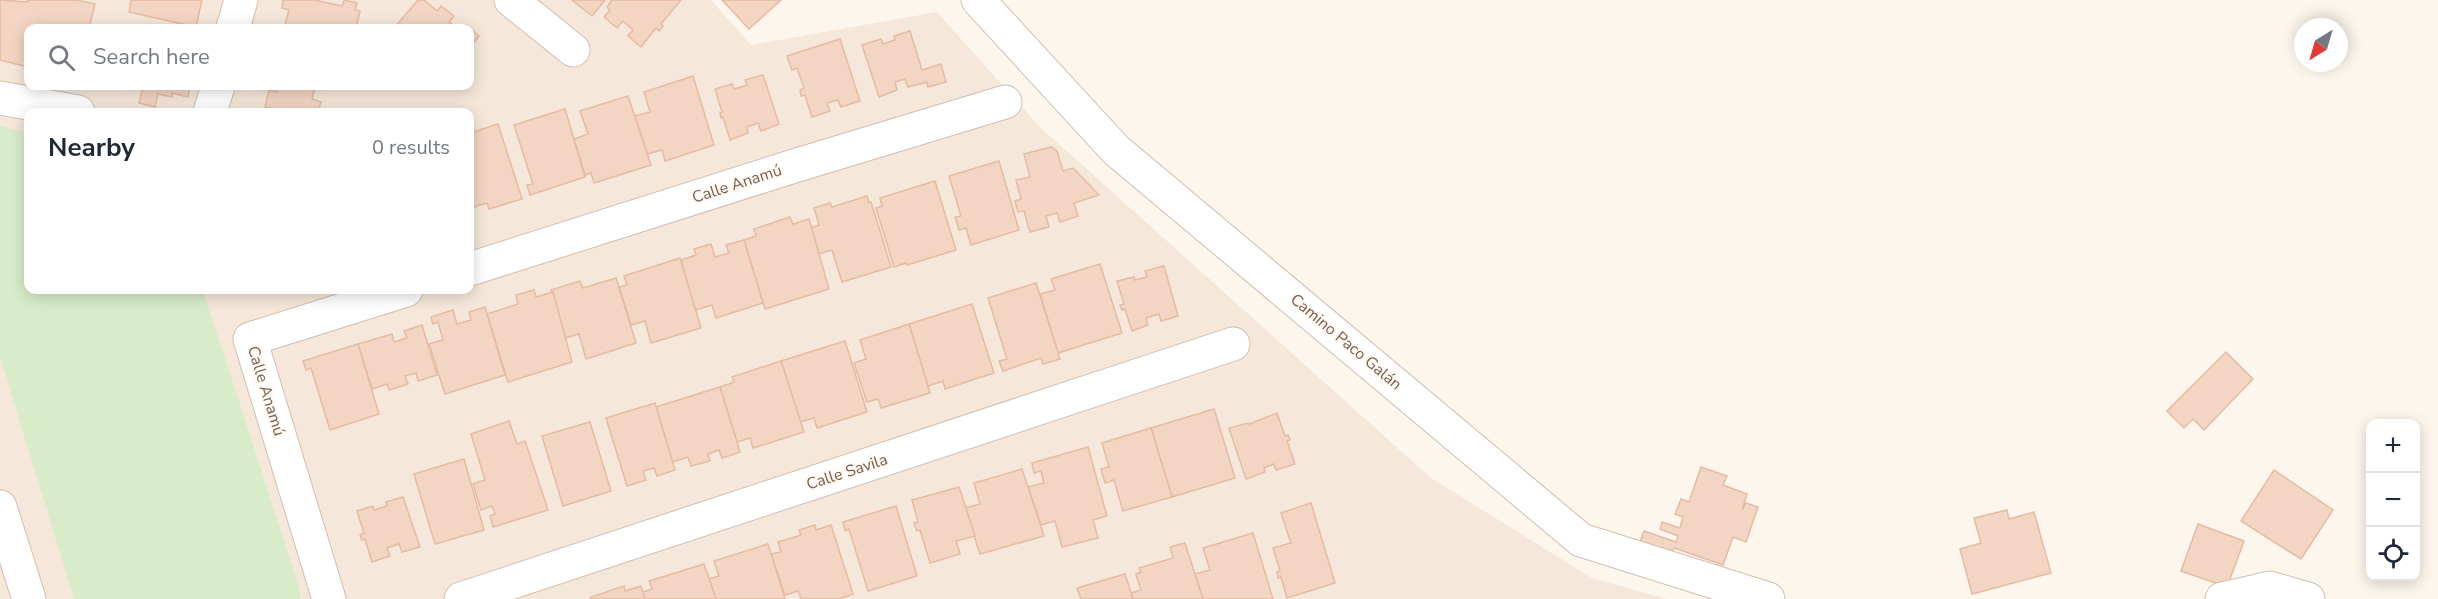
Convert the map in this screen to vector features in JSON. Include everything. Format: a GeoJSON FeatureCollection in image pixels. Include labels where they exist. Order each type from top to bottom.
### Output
{"type":"FeatureCollection","features":[{"type":"Feature","properties":{"kind":"street"},"geometry":{"type":"LineString","coordinates":[[234,24],[241,0]]}},
{"type":"Feature","properties":{"kind":"street"},"geometry":{"type":"LineString","coordinates":[[511,0],[573,50]]}},
{"type":"Feature","properties":{"kind":"street","name":"Camino Paco Galán"},"geometry":{"type":"LineString","coordinates":[[978,0],[1116,150],[1581,540],[1768,599]]}},
{"type":"Feature","properties":{"kind":"street"},"geometry":{"type":"LineString","coordinates":[[211,108],[217,90]]}},
{"type":"Feature","properties":{"kind":"street"},"geometry":{"type":"LineString","coordinates":[[0,98],[56,108]]}},
{"type":"Feature","properties":{"kind":"street","name":"Calle Anamú"},"geometry":{"type":"LineString","coordinates":[[474,268],[1005,102]]}},
{"type":"Feature","properties":{"kind":"street","name":"Calle Anamú"},"geometry":{"type":"LineString","coordinates":[[329,599],[250,339],[392,294]]}},
{"type":"Feature","properties":{"kind":"street","name":"Calle Savila"},"geometry":{"type":"LineString","coordinates":[[460,599],[1233,344]]}},
{"type":"Feature","properties":{"kind":"street"},"geometry":{"type":"LineString","coordinates":[[0,507],[29,599]]}},
{"type":"Feature","properties":{"kind":"street"},"geometry":{"type":"LineString","coordinates":[[2222,599],[2270,588],[2308,599]]}},
{"type":"Feature","properties":{"kind":"shaded area"},"geometry":{"type":"Polygon","coordinates":[[[0,0],[711,0],[751,45],[937,12],[1040,127],[1431,478],[1592,578],[1667,599],[0,599],[0,0]]]}},
{"type":"Feature","properties":{"kind":"green space"},"geometry":{"type":"Polygon","coordinates":[[[0,126],[24,132],[24,294],[204,294],[300,590],[300,599],[74,599],[0,357],[0,126]]]}},
{"type":"Feature","properties":{"kind":"building"},"geometry":{"type":"Polygon","coordinates":[[[0,0],[27,2],[28,0],[77,0],[95,4],[90,24],[24,24],[24,66],[0,60],[0,0]]]}},
{"type":"Feature","properties":{"kind":"building"},"geometry":{"type":"Polygon","coordinates":[[[131,0],[202,0],[197,24],[183,24],[129,12],[131,0]]]}},
{"type":"Feature","properties":{"kind":"building"},"geometry":{"type":"Polygon","coordinates":[[[283,0],[314,0],[342,6],[344,0],[357,3],[355,10],[360,11],[357,24],[285,24],[289,10],[282,8],[283,0]]]}},
{"type":"Feature","properties":{"kind":"building"},"geometry":{"type":"Polygon","coordinates":[[[418,0],[424,0],[437,11],[441,6],[454,16],[449,22],[452,24],[397,24],[418,0]]]}},
{"type":"Feature","properties":{"kind":"building"},"geometry":{"type":"Polygon","coordinates":[[[572,0],[605,0],[592,16],[572,0]]]}},
{"type":"Feature","properties":{"kind":"building"},"geometry":{"type":"Polygon","coordinates":[[[612,0],[681,0],[661,24],[663,26],[659,31],[656,28],[641,47],[628,36],[633,30],[623,21],[617,28],[604,17],[610,10],[607,7],[612,0]]]}},
{"type":"Feature","properties":{"kind":"building"},"geometry":{"type":"Polygon","coordinates":[[[722,0],[781,0],[749,29],[722,0]]]}},
{"type":"Feature","properties":{"kind":"building"},"geometry":{"type":"Polygon","coordinates":[[[910,31],[922,70],[941,64],[946,82],[928,87],[927,82],[908,87],[905,79],[895,82],[897,90],[879,97],[862,45],[881,39],[883,44],[895,40],[894,36],[910,31]]]}},
{"type":"Feature","properties":{"kind":"building"},"geometry":{"type":"Polygon","coordinates":[[[474,32],[479,36],[474,42],[474,32]]]}},
{"type":"Feature","properties":{"kind":"building"},"geometry":{"type":"Polygon","coordinates":[[[840,39],[860,101],[841,107],[838,100],[827,103],[830,111],[812,117],[805,95],[801,96],[800,90],[804,88],[797,68],[792,70],[787,56],[840,39]]]}},
{"type":"Feature","properties":{"kind":"building"},"geometry":{"type":"Polygon","coordinates":[[[763,75],[779,124],[761,131],[758,123],[747,127],[748,133],[730,140],[723,117],[721,118],[720,113],[722,112],[715,89],[732,84],[734,89],[747,85],[745,80],[763,75]]]}},
{"type":"Feature","properties":{"kind":"building"},"geometry":{"type":"Polygon","coordinates":[[[693,76],[714,145],[665,161],[662,150],[647,154],[635,116],[650,112],[644,92],[693,76]]]}},
{"type":"Feature","properties":{"kind":"building"},"geometry":{"type":"Polygon","coordinates":[[[142,90],[189,90],[188,97],[172,93],[172,97],[158,94],[155,107],[139,103],[142,90]]]}},
{"type":"Feature","properties":{"kind":"building"},"geometry":{"type":"Polygon","coordinates":[[[269,90],[277,92],[278,90],[314,90],[312,99],[321,102],[319,108],[265,107],[269,90]]]}},
{"type":"Feature","properties":{"kind":"building"},"geometry":{"type":"Polygon","coordinates":[[[628,96],[651,165],[594,183],[591,173],[585,175],[574,139],[588,134],[580,111],[628,96]]]}},
{"type":"Feature","properties":{"kind":"building"},"geometry":{"type":"Polygon","coordinates":[[[565,109],[585,177],[530,195],[527,185],[533,184],[514,125],[565,109]]]}},
{"type":"Feature","properties":{"kind":"building"},"geometry":{"type":"Polygon","coordinates":[[[498,124],[522,199],[489,209],[487,203],[474,207],[474,132],[498,124]]]}},
{"type":"Feature","properties":{"kind":"building"},"geometry":{"type":"Polygon","coordinates":[[[1051,147],[1057,151],[1063,171],[1073,168],[1099,195],[1074,203],[1078,216],[1060,222],[1057,213],[1046,216],[1049,227],[1030,232],[1024,211],[1018,212],[1015,201],[1021,199],[1016,180],[1030,177],[1024,154],[1051,147]]]}},
{"type":"Feature","properties":{"kind":"building"},"geometry":{"type":"Polygon","coordinates":[[[999,161],[1019,230],[971,245],[966,228],[959,230],[955,217],[961,216],[949,176],[999,161]]]}},
{"type":"Feature","properties":{"kind":"building"},"geometry":{"type":"Polygon","coordinates":[[[935,181],[956,250],[894,267],[876,208],[882,206],[880,198],[935,181]]]}},
{"type":"Feature","properties":{"kind":"building"},"geometry":{"type":"Polygon","coordinates":[[[867,196],[869,203],[871,202],[891,267],[842,282],[832,250],[819,254],[811,228],[819,225],[814,208],[830,203],[832,207],[867,196]]]}},
{"type":"Feature","properties":{"kind":"building"},"geometry":{"type":"Polygon","coordinates":[[[790,217],[793,224],[809,219],[829,289],[765,309],[744,240],[756,236],[754,229],[790,217]]]}},
{"type":"Feature","properties":{"kind":"building"},"geometry":{"type":"Polygon","coordinates":[[[744,240],[763,303],[716,318],[712,305],[695,310],[681,260],[696,255],[694,249],[711,244],[715,257],[729,253],[726,245],[744,240]]]}},
{"type":"Feature","properties":{"kind":"building"},"geometry":{"type":"Polygon","coordinates":[[[680,258],[701,328],[651,343],[645,321],[631,325],[619,287],[627,285],[624,276],[680,258]]]}},
{"type":"Feature","properties":{"kind":"building"},"geometry":{"type":"Polygon","coordinates":[[[1100,264],[1122,333],[1058,353],[1040,294],[1055,290],[1051,279],[1100,264]]]}},
{"type":"Feature","properties":{"kind":"building"},"geometry":{"type":"Polygon","coordinates":[[[1164,266],[1178,316],[1161,321],[1159,314],[1146,318],[1148,325],[1132,331],[1125,309],[1122,310],[1120,305],[1124,304],[1117,281],[1147,277],[1145,271],[1164,266]]]}},
{"type":"Feature","properties":{"kind":"building"},"geometry":{"type":"Polygon","coordinates":[[[616,278],[636,343],[586,359],[579,334],[565,338],[551,290],[580,281],[583,288],[616,278]]]}},
{"type":"Feature","properties":{"kind":"building"},"geometry":{"type":"Polygon","coordinates":[[[1036,283],[1060,359],[1043,364],[1041,358],[1003,371],[999,361],[1007,359],[988,298],[1036,283]]]}},
{"type":"Feature","properties":{"kind":"building"},"geometry":{"type":"Polygon","coordinates":[[[534,290],[536,297],[553,292],[572,362],[508,382],[487,314],[518,304],[516,295],[534,290]]]}},
{"type":"Feature","properties":{"kind":"building"},"geometry":{"type":"Polygon","coordinates":[[[972,304],[994,373],[945,389],[943,381],[928,386],[909,324],[972,304]]]}},
{"type":"Feature","properties":{"kind":"building"},"geometry":{"type":"Polygon","coordinates":[[[485,307],[505,375],[445,394],[429,344],[443,340],[438,322],[433,324],[431,317],[453,310],[457,324],[471,320],[469,312],[485,307]]]}},
{"type":"Feature","properties":{"kind":"building"},"geometry":{"type":"Polygon","coordinates":[[[909,324],[930,393],[881,408],[878,399],[867,402],[854,363],[866,359],[860,340],[909,324]]]}},
{"type":"Feature","properties":{"kind":"building"},"geometry":{"type":"Polygon","coordinates":[[[422,325],[437,375],[418,381],[416,373],[405,376],[408,384],[389,390],[387,384],[372,389],[358,344],[392,334],[394,342],[407,338],[404,331],[422,325]]]}},
{"type":"Feature","properties":{"kind":"building"},"geometry":{"type":"Polygon","coordinates":[[[845,341],[867,412],[817,428],[814,418],[800,422],[781,361],[845,341]]]}},
{"type":"Feature","properties":{"kind":"building"},"geometry":{"type":"Polygon","coordinates":[[[358,344],[379,414],[330,430],[311,368],[306,370],[303,361],[358,344]]]}},
{"type":"Feature","properties":{"kind":"building"},"geometry":{"type":"Polygon","coordinates":[[[2226,352],[2253,379],[2204,430],[2193,419],[2184,428],[2167,411],[2226,352]]]}},
{"type":"Feature","properties":{"kind":"building"},"geometry":{"type":"Polygon","coordinates":[[[781,361],[804,432],[753,448],[750,438],[737,442],[720,387],[734,382],[732,377],[781,361]]]}},
{"type":"Feature","properties":{"kind":"building"},"geometry":{"type":"Polygon","coordinates":[[[720,387],[740,452],[722,458],[719,450],[708,454],[710,461],[691,466],[688,457],[672,462],[656,407],[720,387]]]}},
{"type":"Feature","properties":{"kind":"building"},"geometry":{"type":"Polygon","coordinates":[[[655,403],[675,470],[657,476],[654,468],[643,471],[646,480],[627,486],[606,418],[655,403]]]}},
{"type":"Feature","properties":{"kind":"building"},"geometry":{"type":"Polygon","coordinates":[[[1214,409],[1235,478],[1172,497],[1151,428],[1214,409]]]}},
{"type":"Feature","properties":{"kind":"building"},"geometry":{"type":"Polygon","coordinates":[[[1277,413],[1285,436],[1288,435],[1290,440],[1287,441],[1295,464],[1276,470],[1274,464],[1264,468],[1265,472],[1246,479],[1229,428],[1249,424],[1277,413]]]}},
{"type":"Feature","properties":{"kind":"building"},"geometry":{"type":"Polygon","coordinates":[[[509,421],[517,444],[525,441],[548,510],[493,527],[490,516],[495,514],[492,506],[481,510],[473,484],[485,480],[471,434],[509,421]]]}},
{"type":"Feature","properties":{"kind":"building"},"geometry":{"type":"Polygon","coordinates":[[[590,422],[611,491],[563,506],[542,436],[590,422]]]}},
{"type":"Feature","properties":{"kind":"building"},"geometry":{"type":"Polygon","coordinates":[[[1151,428],[1172,497],[1123,511],[1114,480],[1105,483],[1101,469],[1109,467],[1102,443],[1151,428]]]}},
{"type":"Feature","properties":{"kind":"building"},"geometry":{"type":"Polygon","coordinates":[[[1088,447],[1107,516],[1093,520],[1098,538],[1062,547],[1055,521],[1041,525],[1028,487],[1044,483],[1041,471],[1034,473],[1032,463],[1088,447]]]}},
{"type":"Feature","properties":{"kind":"building"},"geometry":{"type":"Polygon","coordinates":[[[464,459],[484,530],[435,544],[414,474],[464,459]]]}},
{"type":"Feature","properties":{"kind":"building"},"geometry":{"type":"Polygon","coordinates":[[[1701,467],[1727,476],[1723,485],[1747,494],[1742,510],[1746,503],[1758,507],[1746,542],[1733,537],[1723,565],[1674,548],[1670,558],[1638,547],[1644,531],[1676,542],[1678,536],[1660,529],[1662,522],[1680,528],[1683,517],[1675,514],[1681,499],[1689,502],[1701,467]]]}},
{"type":"Feature","properties":{"kind":"building"},"geometry":{"type":"Polygon","coordinates":[[[1022,469],[1044,536],[980,554],[965,508],[980,504],[974,483],[1022,469]]]}},
{"type":"Feature","properties":{"kind":"building"},"geometry":{"type":"Polygon","coordinates":[[[2274,470],[2333,510],[2301,559],[2241,521],[2274,470]]]}},
{"type":"Feature","properties":{"kind":"building"},"geometry":{"type":"Polygon","coordinates":[[[959,487],[975,536],[956,541],[960,554],[930,563],[920,530],[917,531],[914,523],[918,522],[912,500],[959,487]]]}},
{"type":"Feature","properties":{"kind":"building"},"geometry":{"type":"Polygon","coordinates":[[[403,497],[420,547],[402,552],[399,544],[387,548],[390,556],[372,562],[365,539],[362,540],[360,535],[364,533],[357,511],[373,506],[374,510],[387,506],[386,502],[403,497]]]}},
{"type":"Feature","properties":{"kind":"building"},"geometry":{"type":"Polygon","coordinates":[[[1311,503],[1335,583],[1287,598],[1281,577],[1278,578],[1277,572],[1280,571],[1273,548],[1291,543],[1281,513],[1311,503]]]}},
{"type":"Feature","properties":{"kind":"building"},"geometry":{"type":"Polygon","coordinates":[[[896,506],[917,576],[868,591],[849,529],[845,531],[843,522],[896,506]]]}},
{"type":"Feature","properties":{"kind":"building"},"geometry":{"type":"Polygon","coordinates":[[[2007,510],[2009,519],[2034,512],[2051,573],[1972,594],[1960,549],[1981,543],[1974,518],[2007,510]]]}},
{"type":"Feature","properties":{"kind":"building"},"geometry":{"type":"Polygon","coordinates":[[[2198,524],[2244,541],[2227,587],[2181,571],[2198,524]]]}},
{"type":"Feature","properties":{"kind":"building"},"geometry":{"type":"Polygon","coordinates":[[[815,525],[816,530],[831,525],[853,594],[839,599],[801,599],[798,591],[785,595],[771,554],[781,552],[778,542],[801,535],[799,530],[815,525]]]}},
{"type":"Feature","properties":{"kind":"building"},"geometry":{"type":"Polygon","coordinates":[[[1253,533],[1273,599],[1203,599],[1195,574],[1210,570],[1203,548],[1253,533]]]}},
{"type":"Feature","properties":{"kind":"building"},"geometry":{"type":"Polygon","coordinates":[[[1185,543],[1203,599],[1133,599],[1131,593],[1141,590],[1136,574],[1141,572],[1139,568],[1173,558],[1170,547],[1185,543]]]}},
{"type":"Feature","properties":{"kind":"building"},"geometry":{"type":"Polygon","coordinates":[[[768,544],[785,599],[716,599],[709,579],[719,576],[714,561],[768,544]]]}},
{"type":"Feature","properties":{"kind":"building"},"geometry":{"type":"Polygon","coordinates":[[[704,564],[716,599],[645,599],[643,592],[652,589],[649,581],[704,564]]]}},
{"type":"Feature","properties":{"kind":"building"},"geometry":{"type":"Polygon","coordinates":[[[1125,574],[1133,599],[1081,599],[1077,588],[1125,574]]]}},
{"type":"Feature","properties":{"kind":"building"},"geometry":{"type":"Polygon","coordinates":[[[624,586],[625,591],[641,586],[645,599],[590,599],[591,597],[624,586]]]}}]}
